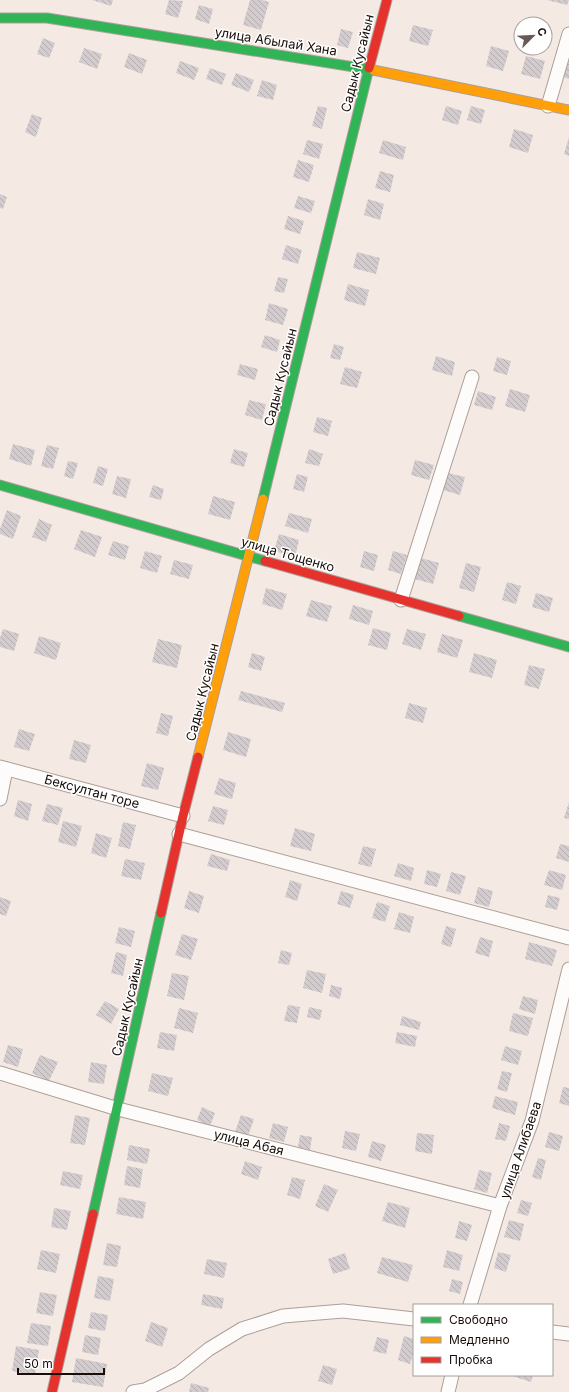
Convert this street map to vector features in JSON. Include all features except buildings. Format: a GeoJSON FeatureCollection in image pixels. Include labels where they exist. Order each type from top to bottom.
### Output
{"type":"FeatureCollection","features":[{"type":"Feature","properties":{"kind":"street","name":"Садык Кусайын"},"geometry":{"type":"LineString","coordinates":[[52,1392],[118,1109],[183,816],[249,557],[368,69],[387,0]]}},
{"type":"Feature","properties":{"kind":"street","name":"улица Абылай Хана"},"geometry":{"type":"LineString","coordinates":[[0,18],[47,18],[368,69],[569,110]]}},
{"type":"Feature","properties":{"kind":"street"},"geometry":{"type":"LineString","coordinates":[[548,106],[569,34]]}},
{"type":"Feature","properties":{"kind":"street"},"geometry":{"type":"LineString","coordinates":[[401,600],[472,377]]}},
{"type":"Feature","properties":{"kind":"street","name":"улица Тощенко"},"geometry":{"type":"LineString","coordinates":[[0,485],[569,647]]}},
{"type":"Feature","properties":{"kind":"street"},"geometry":{"type":"LineString","coordinates":[[0,799],[3,768]]}},
{"type":"Feature","properties":{"kind":"street","name":"Бексултан торе"},"geometry":{"type":"LineString","coordinates":[[3,768],[183,816]]}},
{"type":"Feature","properties":{"kind":"street"},"geometry":{"type":"LineString","coordinates":[[179,834],[569,938]]}},
{"type":"Feature","properties":{"kind":"street","name":"улица Алибаева"},"geometry":{"type":"LineString","coordinates":[[470,1304],[500,1206],[532,1121],[569,969]]}},
{"type":"Feature","properties":{"kind":"street","name":"улица Абая"},"geometry":{"type":"LineString","coordinates":[[0,1072],[118,1109],[500,1206]]}},
{"type":"Feature","properties":{"kind":"street"},"geometry":{"type":"LineString","coordinates":[[133,1392],[144,1390],[179,1373],[209,1349],[242,1329],[283,1316],[343,1311],[413,1319]]}},
{"type":"Feature","properties":{"kind":"street"},"geometry":{"type":"LineString","coordinates":[[553,1332],[569,1334]]}},
{"type":"Feature","properties":{"kind":"street"},"geometry":{"type":"LineString","coordinates":[[448,1392],[452,1376]]}},
{"type":"Feature","properties":{"kind":"traffic: fast"},"geometry":{"type":"LineString","coordinates":[[0,18],[47,18],[373,70]]}},
{"type":"Feature","properties":{"kind":"traffic: fast"},"geometry":{"type":"LineString","coordinates":[[263,499],[369,68]]}},
{"type":"Feature","properties":{"kind":"traffic: fast"},"geometry":{"type":"LineString","coordinates":[[0,485],[265,561]]}},
{"type":"Feature","properties":{"kind":"traffic: fast"},"geometry":{"type":"LineString","coordinates":[[459,616],[569,647]]}},
{"type":"Feature","properties":{"kind":"traffic: fast"},"geometry":{"type":"LineString","coordinates":[[93,1214],[161,913]]}},
{"type":"Feature","properties":{"kind":"traffic: slow"},"geometry":{"type":"LineString","coordinates":[[373,70],[569,110]]}},
{"type":"Feature","properties":{"kind":"traffic: slow"},"geometry":{"type":"LineString","coordinates":[[198,757],[263,499]]}},
{"type":"Feature","properties":{"kind":"traffic: jam"},"geometry":{"type":"LineString","coordinates":[[369,68],[387,0]]}},
{"type":"Feature","properties":{"kind":"traffic: jam"},"geometry":{"type":"LineString","coordinates":[[265,561],[459,616]]}},
{"type":"Feature","properties":{"kind":"traffic: jam"},"geometry":{"type":"LineString","coordinates":[[161,913],[198,757]]}},
{"type":"Feature","properties":{"kind":"traffic: jam"},"geometry":{"type":"LineString","coordinates":[[52,1392],[93,1214]]}}]}
